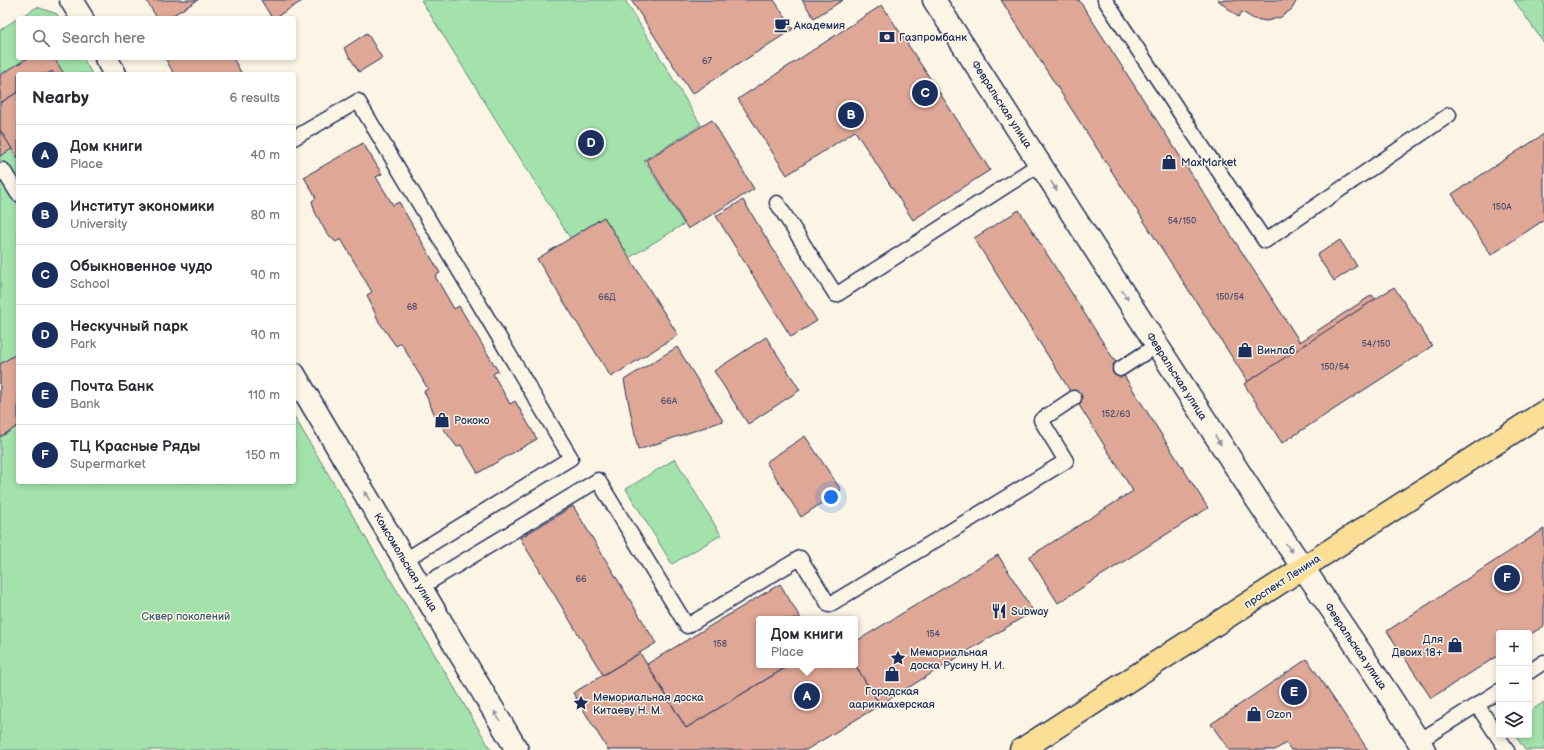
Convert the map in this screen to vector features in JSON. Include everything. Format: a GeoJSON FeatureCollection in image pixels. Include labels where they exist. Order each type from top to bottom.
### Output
{"type":"FeatureCollection","features":[{"type":"Feature","properties":{"kind":"main road","name":"проспект Ленина"},"geometry":{"type":"LineString","coordinates":[[1021,750],[1544,412]]}},
{"type":"Feature","properties":{"kind":"street"},"geometry":{"type":"LineString","coordinates":[[71,0],[81,16]]}},
{"type":"Feature","properties":{"kind":"street","name":"Февральская улица"},"geometry":{"type":"LineString","coordinates":[[934,0],[1302,568],[1342,622],[1421,746]]}},
{"type":"Feature","properties":{"kind":"street"},"geometry":{"type":"LineString","coordinates":[[107,60],[114,72]]}},
{"type":"Feature","properties":{"kind":"street","name":"Комсомольская улица"},"geometry":{"type":"LineString","coordinates":[[296,377],[517,750]]}},
{"type":"Feature","properties":{"kind":"lane"},"geometry":{"type":"LineString","coordinates":[[1105,0],[1265,241],[1448,115]]}},
{"type":"Feature","properties":{"kind":"lane"},"geometry":{"type":"LineString","coordinates":[[296,137],[358,100],[571,458],[405,560]]}},
{"type":"Feature","properties":{"kind":"lane"},"geometry":{"type":"LineString","coordinates":[[777,203],[836,295],[1040,164]]}},
{"type":"Feature","properties":{"kind":"lane"},"geometry":{"type":"LineString","coordinates":[[3,170],[16,191]]}},
{"type":"Feature","properties":{"kind":"lane"},"geometry":{"type":"LineString","coordinates":[[1120,369],[1157,345]]}},
{"type":"Feature","properties":{"kind":"lane"},"geometry":{"type":"LineString","coordinates":[[421,587],[598,480],[687,626],[800,558],[829,605],[1066,461],[1041,420],[1074,398]]}},
{"type":"Feature","properties":{"kind":"lane"},"geometry":{"type":"LineString","coordinates":[[1532,670],[1544,662]]}},
{"type":"Feature","properties":{"kind":"lane"},"geometry":{"type":"LineString","coordinates":[[1421,746],[1496,693]]}},
{"type":"Feature","properties":{"kind":"lane"},"geometry":{"type":"LineString","coordinates":[[1477,705],[1507,750]]}},
{"type":"Feature","properties":{"kind":"green space"},"geometry":{"type":"Polygon","coordinates":[[[421,0],[625,0],[701,125],[644,160],[684,224],[629,258],[604,217],[570,238],[421,0]]]}},
{"type":"Feature","properties":{"kind":"green space"},"geometry":{"type":"Polygon","coordinates":[[[1514,0],[1544,0],[1544,43],[1514,0]]]}},
{"type":"Feature","properties":{"kind":"green space"},"geometry":{"type":"Polygon","coordinates":[[[37,7],[57,14],[58,16],[22,16],[37,7]]]}},
{"type":"Feature","properties":{"kind":"green space","name":"Сквер поколений"},"geometry":{"type":"Polygon","coordinates":[[[16,19],[16,60],[84,60],[91,72],[16,72],[16,484],[296,484],[296,419],[491,750],[0,750],[0,30],[16,19]]]}},
{"type":"Feature","properties":{"kind":"green space"},"geometry":{"type":"Polygon","coordinates":[[[675,459],[721,535],[672,564],[626,489],[675,459]]]}},
{"type":"Feature","properties":{"kind":"green space"},"geometry":{"type":"Polygon","coordinates":[[[1544,702],[1544,750],[1525,750],[1517,738],[1532,738],[1532,710],[1544,702]]]}},
{"type":"Feature","properties":{"kind":"building"},"geometry":{"type":"Polygon","coordinates":[[[146,0],[198,0],[171,16],[156,16],[146,0]]]}},
{"type":"Feature","properties":{"kind":"building"},"geometry":{"type":"Polygon","coordinates":[[[261,0],[304,0],[277,16],[271,16],[261,0]]]}},
{"type":"Feature","properties":{"kind":"building"},"geometry":{"type":"Polygon","coordinates":[[[631,0],[774,0],[793,29],[692,94],[631,0]]]}},
{"type":"Feature","properties":{"kind":"building"},"geometry":{"type":"Polygon","coordinates":[[[802,0],[843,0],[814,18],[802,0]]]}},
{"type":"Feature","properties":{"kind":"building"},"geometry":{"type":"Polygon","coordinates":[[[1001,0],[1079,0],[1300,342],[1372,295],[1376,300],[1248,382],[1001,0]]]}},
{"type":"Feature","properties":{"kind":"building"},"geometry":{"type":"Polygon","coordinates":[[[1218,0],[1297,0],[1292,9],[1281,17],[1267,21],[1254,19],[1242,12],[1238,17],[1218,0]]]}},
{"type":"Feature","properties":{"kind":"building"},"geometry":{"type":"Polygon","coordinates":[[[882,5],[990,170],[913,220],[855,131],[787,175],[738,99],[882,5]]]}},
{"type":"Feature","properties":{"kind":"building"},"geometry":{"type":"Polygon","coordinates":[[[367,33],[382,58],[359,72],[344,48],[367,33]]]}},
{"type":"Feature","properties":{"kind":"building"},"geometry":{"type":"Polygon","coordinates":[[[25,60],[55,60],[63,72],[16,72],[16,93],[0,103],[0,75],[25,60]]]}},
{"type":"Feature","properties":{"kind":"building"},"geometry":{"type":"Polygon","coordinates":[[[166,60],[234,60],[241,72],[173,72],[166,60]]]}},
{"type":"Feature","properties":{"kind":"building"},"geometry":{"type":"Polygon","coordinates":[[[16,93],[16,156],[0,130],[0,103],[16,93]]]}},
{"type":"Feature","properties":{"kind":"building"},"geometry":{"type":"Polygon","coordinates":[[[712,120],[754,189],[688,229],[646,160],[712,120]]]}},
{"type":"Feature","properties":{"kind":"building"},"geometry":{"type":"Polygon","coordinates":[[[0,130],[12,149],[0,156],[0,130]]]}},
{"type":"Feature","properties":{"kind":"building"},"geometry":{"type":"Polygon","coordinates":[[[1544,134],[1544,220],[1491,255],[1452,194],[1544,134]]]}},
{"type":"Feature","properties":{"kind":"building"},"geometry":{"type":"Polygon","coordinates":[[[363,143],[382,174],[376,177],[393,205],[399,202],[440,273],[435,276],[454,309],[459,306],[498,371],[493,374],[510,404],[515,401],[537,439],[478,473],[461,445],[457,447],[437,420],[424,391],[428,389],[401,343],[396,346],[379,322],[367,295],[372,292],[341,239],[336,242],[327,234],[315,212],[312,201],[316,198],[304,177],[363,143]]]}},
{"type":"Feature","properties":{"kind":"building"},"geometry":{"type":"Polygon","coordinates":[[[743,200],[817,321],[791,337],[716,216],[743,200]]]}},
{"type":"Feature","properties":{"kind":"building"},"geometry":{"type":"Polygon","coordinates":[[[1019,210],[1208,508],[1058,603],[1029,557],[1133,491],[974,238],[1019,210]]]}},
{"type":"Feature","properties":{"kind":"building"},"geometry":{"type":"Polygon","coordinates":[[[604,217],[678,335],[611,377],[537,259],[604,217]]]}},
{"type":"Feature","properties":{"kind":"building"},"geometry":{"type":"Polygon","coordinates":[[[1340,240],[1357,266],[1334,281],[1317,255],[1340,240]]]}},
{"type":"Feature","properties":{"kind":"building"},"geometry":{"type":"Polygon","coordinates":[[[1394,287],[1432,346],[1282,443],[1244,384],[1394,287]]]}},
{"type":"Feature","properties":{"kind":"building"},"geometry":{"type":"Polygon","coordinates":[[[766,337],[800,390],[748,424],[714,371],[766,337]]]}},
{"type":"Feature","properties":{"kind":"building"},"geometry":{"type":"Polygon","coordinates":[[[677,347],[723,421],[638,450],[624,380],[677,347]]]}},
{"type":"Feature","properties":{"kind":"building"},"geometry":{"type":"Polygon","coordinates":[[[16,354],[16,427],[0,437],[0,364],[16,354]]]}},
{"type":"Feature","properties":{"kind":"building"},"geometry":{"type":"Polygon","coordinates":[[[805,436],[841,490],[801,517],[766,462],[805,436]]]}},
{"type":"Feature","properties":{"kind":"building"},"geometry":{"type":"Polygon","coordinates":[[[573,506],[656,643],[603,675],[520,538],[573,506]]]}},
{"type":"Feature","properties":{"kind":"building"},"geometry":{"type":"Polygon","coordinates":[[[1544,529],[1544,626],[1532,633],[1532,630],[1496,630],[1496,657],[1431,698],[1387,631],[1544,529]]]}},
{"type":"Feature","properties":{"kind":"building"},"geometry":{"type":"Polygon","coordinates":[[[998,555],[1033,611],[880,705],[857,668],[858,640],[998,555]]]}},
{"type":"Feature","properties":{"kind":"building"},"geometry":{"type":"Polygon","coordinates":[[[780,584],[799,616],[756,616],[756,668],[785,668],[686,728],[647,664],[780,584]]]}},
{"type":"Feature","properties":{"kind":"building"},"geometry":{"type":"Polygon","coordinates":[[[640,653],[686,728],[785,668],[857,668],[880,705],[806,750],[608,750],[573,693],[640,653]]]}},
{"type":"Feature","properties":{"kind":"building"},"geometry":{"type":"Polygon","coordinates":[[[1307,659],[1368,750],[1291,750],[1286,743],[1275,750],[1229,750],[1211,724],[1307,659]]]}},
{"type":"Feature","properties":{"kind":"place","name":"Академия"},"geometry":{"type":"Point","coordinates":[782,25]}},
{"type":"Feature","properties":{"kind":"place","name":"Газпромбанк"},"geometry":{"type":"Point","coordinates":[887,37]}},
{"type":"Feature","properties":{"kind":"place","name":"Обыкновенное чудо"},"geometry":{"type":"Point","coordinates":[925,93]}},
{"type":"Feature","properties":{"kind":"place","name":"Институт экономики"},"geometry":{"type":"Point","coordinates":[851,115]}},
{"type":"Feature","properties":{"kind":"place","name":"Нескучный парк"},"geometry":{"type":"Point","coordinates":[591,143]}},
{"type":"Feature","properties":{"kind":"place","name":"MaxMarket"},"geometry":{"type":"Point","coordinates":[1169,162]}},
{"type":"Feature","properties":{"kind":"place","name":"Винлаб"},"geometry":{"type":"Point","coordinates":[1245,350]}},
{"type":"Feature","properties":{"kind":"place","name":"Рококо"},"geometry":{"type":"Point","coordinates":[442,420]}},
{"type":"Feature","properties":{"kind":"place","name":"ТЦ Красные Ряды"},"geometry":{"type":"Point","coordinates":[1507,578]}},
{"type":"Feature","properties":{"kind":"place","name":"Subway"},"geometry":{"type":"Point","coordinates":[999,611]}},
{"type":"Feature","properties":{"kind":"place","name":"Для Двоих 18+"},"geometry":{"type":"Point","coordinates":[1455,645]}},
{"type":"Feature","properties":{"kind":"place","name":"Мемориальная доска Русину Н. И."},"geometry":{"type":"Point","coordinates":[898,658]}},
{"type":"Feature","properties":{"kind":"place","name":"Городская аарикмахерская"},"geometry":{"type":"Point","coordinates":[892,674]}},
{"type":"Feature","properties":{"kind":"place","name":"Почта Банк"},"geometry":{"type":"Point","coordinates":[1294,692]}},
{"type":"Feature","properties":{"kind":"place","name":"Дом книги"},"geometry":{"type":"Point","coordinates":[807,696]}},
{"type":"Feature","properties":{"kind":"place","name":"Мемориальная доска Китаеву Н. М."},"geometry":{"type":"Point","coordinates":[581,703]}},
{"type":"Feature","properties":{"kind":"place","name":"Ozon"},"geometry":{"type":"Point","coordinates":[1254,714]}}]}
